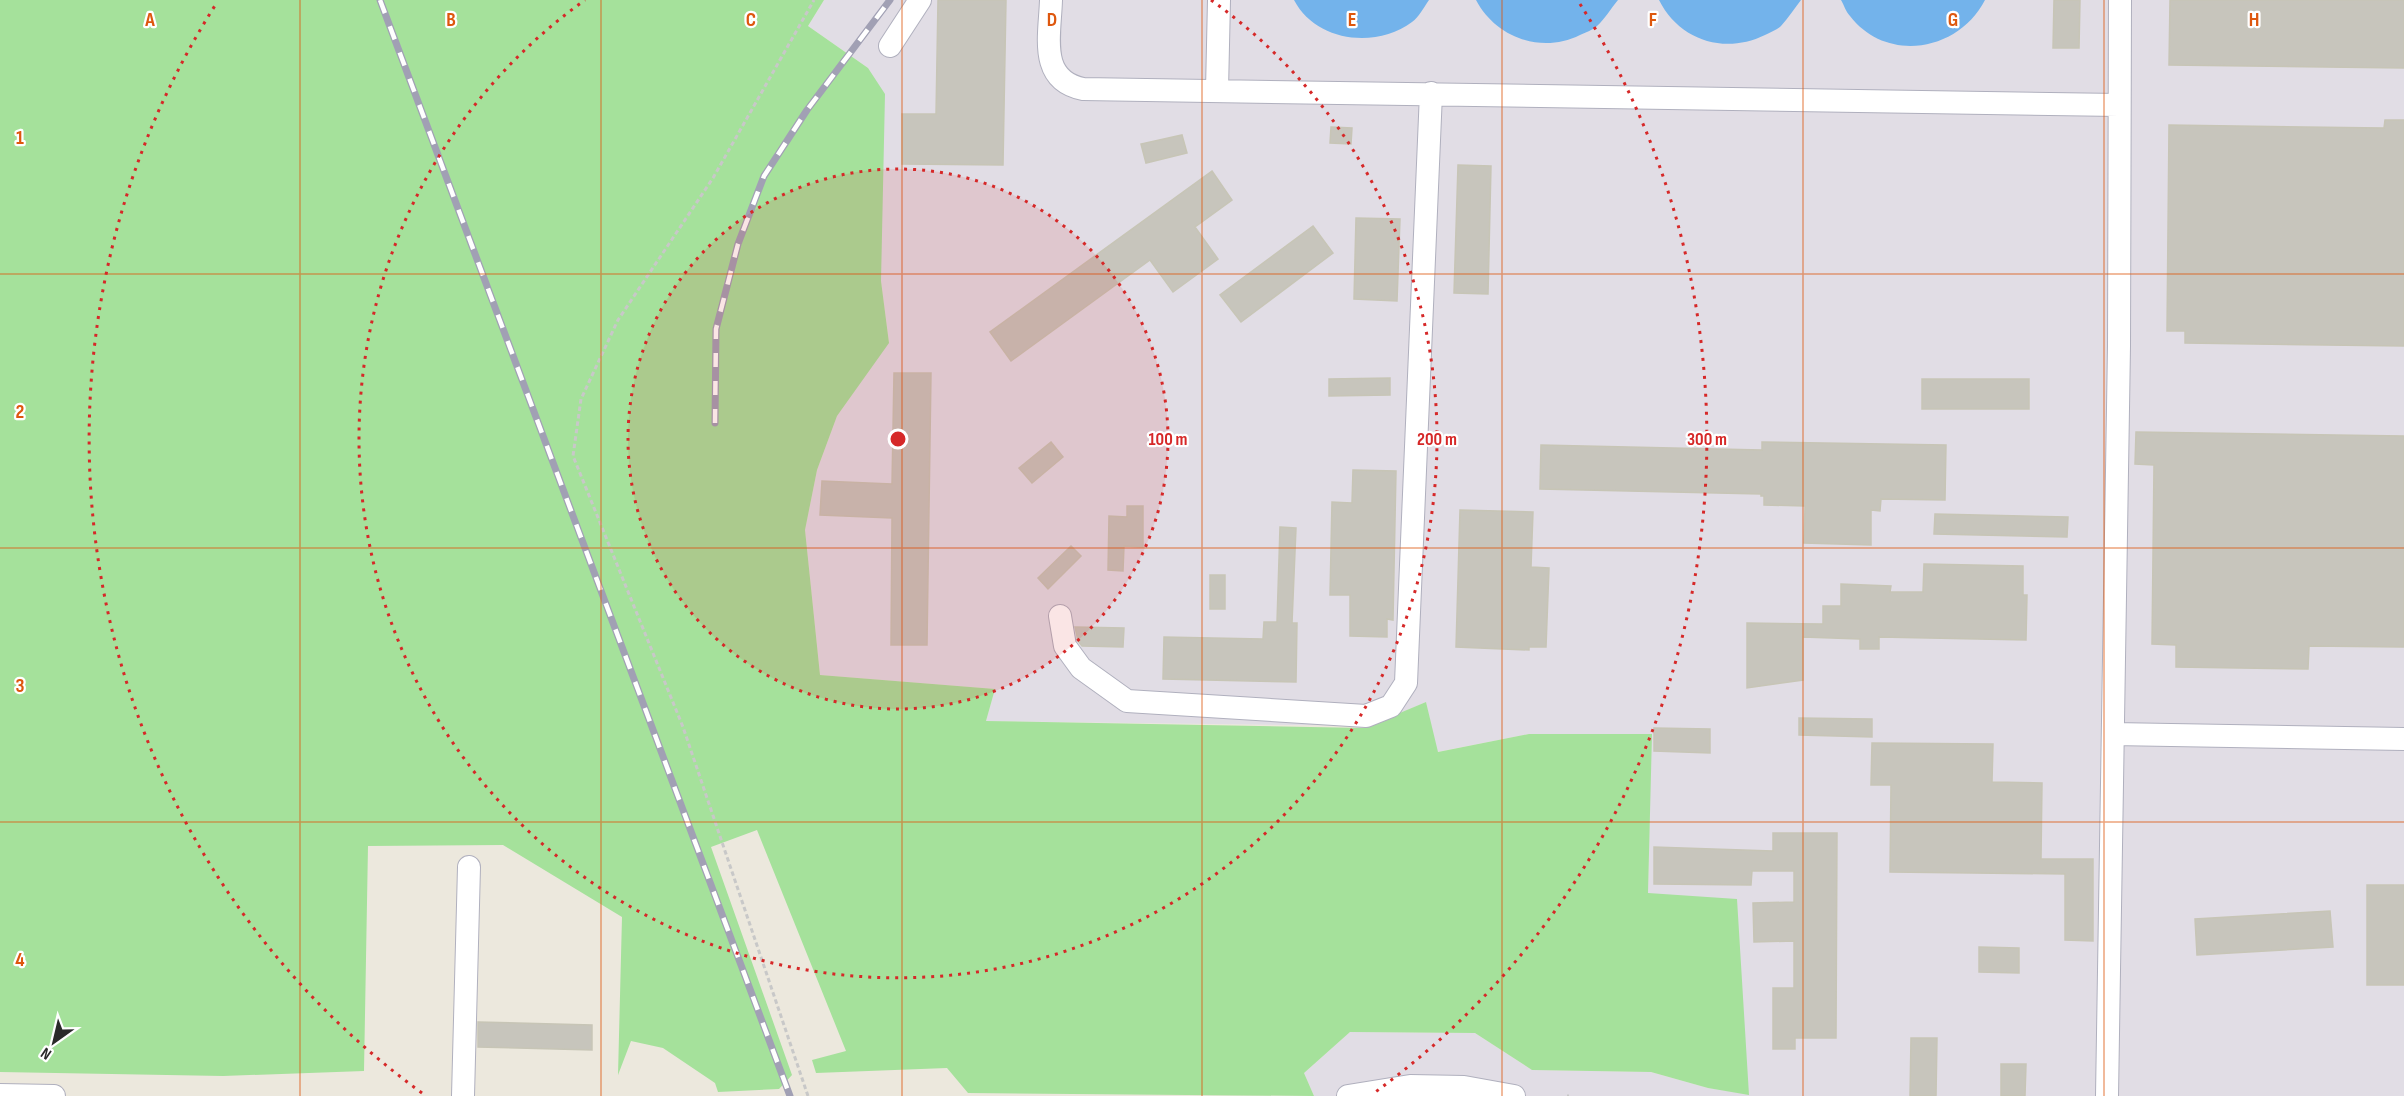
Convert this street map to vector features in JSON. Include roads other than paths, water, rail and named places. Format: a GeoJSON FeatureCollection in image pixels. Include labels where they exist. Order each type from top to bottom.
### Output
{"type":"FeatureCollection","features":[{"type":"Feature","properties":{"kind":"street"},"geometry":{"type":"LineString","coordinates":[[890,46],[920,0]]}},
{"type":"Feature","properties":{"kind":"street"},"geometry":{"type":"LineString","coordinates":[[1051,0],[1049,57],[1053,69],[1070,86],[1083,89],[2119,105]]}},
{"type":"Feature","properties":{"kind":"street"},"geometry":{"type":"LineString","coordinates":[[1217,90],[1219,0]]}},
{"type":"Feature","properties":{"kind":"street"},"geometry":{"type":"LineString","coordinates":[[2106,1096],[2119,346],[2120,0]]}},
{"type":"Feature","properties":{"kind":"street"},"geometry":{"type":"LineString","coordinates":[[1060,616],[1065,646],[1081,668],[1127,701],[1366,716],[1391,706],[1406,683],[1431,93]]}},
{"type":"Feature","properties":{"kind":"street"},"geometry":{"type":"LineString","coordinates":[[2114,734],[2404,739]]}},
{"type":"Feature","properties":{"kind":"street"},"geometry":{"type":"LineString","coordinates":[[463,1096],[469,867]]}},
{"type":"Feature","properties":{"kind":"street"},"geometry":{"type":"LineString","coordinates":[[1348,1096],[1410,1086],[1464,1087],[1514,1096]]}},
{"type":"Feature","properties":{"kind":"street"},"geometry":{"type":"LineString","coordinates":[[0,1095],[54,1096]]}},
{"type":"Feature","properties":{"kind":"water"},"geometry":{"type":"Polygon","coordinates":[[[1294,0],[1429,0],[1412,22],[1397,31],[1365,38],[1332,33],[1317,25],[1304,14],[1294,0]]]}},
{"type":"Feature","properties":{"kind":"water"},"geometry":{"type":"Polygon","coordinates":[[[1476,0],[1618,0],[1594,29],[1565,41],[1551,43],[1521,39],[1508,33],[1495,24],[1476,0]]]}},
{"type":"Feature","properties":{"kind":"water"},"geometry":{"type":"Polygon","coordinates":[[[1659,0],[1801,0],[1778,29],[1749,41],[1734,44],[1704,40],[1691,34],[1678,25],[1659,0]]]}},
{"type":"Feature","properties":{"kind":"water"},"geometry":{"type":"Polygon","coordinates":[[[1841,0],[1985,0],[1973,17],[1958,31],[1941,40],[1922,45],[1902,45],[1883,41],[1865,31],[1849,14],[1841,0]]]}},
{"type":"Feature","properties":{"kind":"railway"},"geometry":{"type":"LineString","coordinates":[[380,0],[790,1096]]}},
{"type":"Feature","properties":{"kind":"railway"},"geometry":{"type":"LineString","coordinates":[[715,423],[716,329],[738,244],[764,176],[807,110],[890,0]]}}]}
